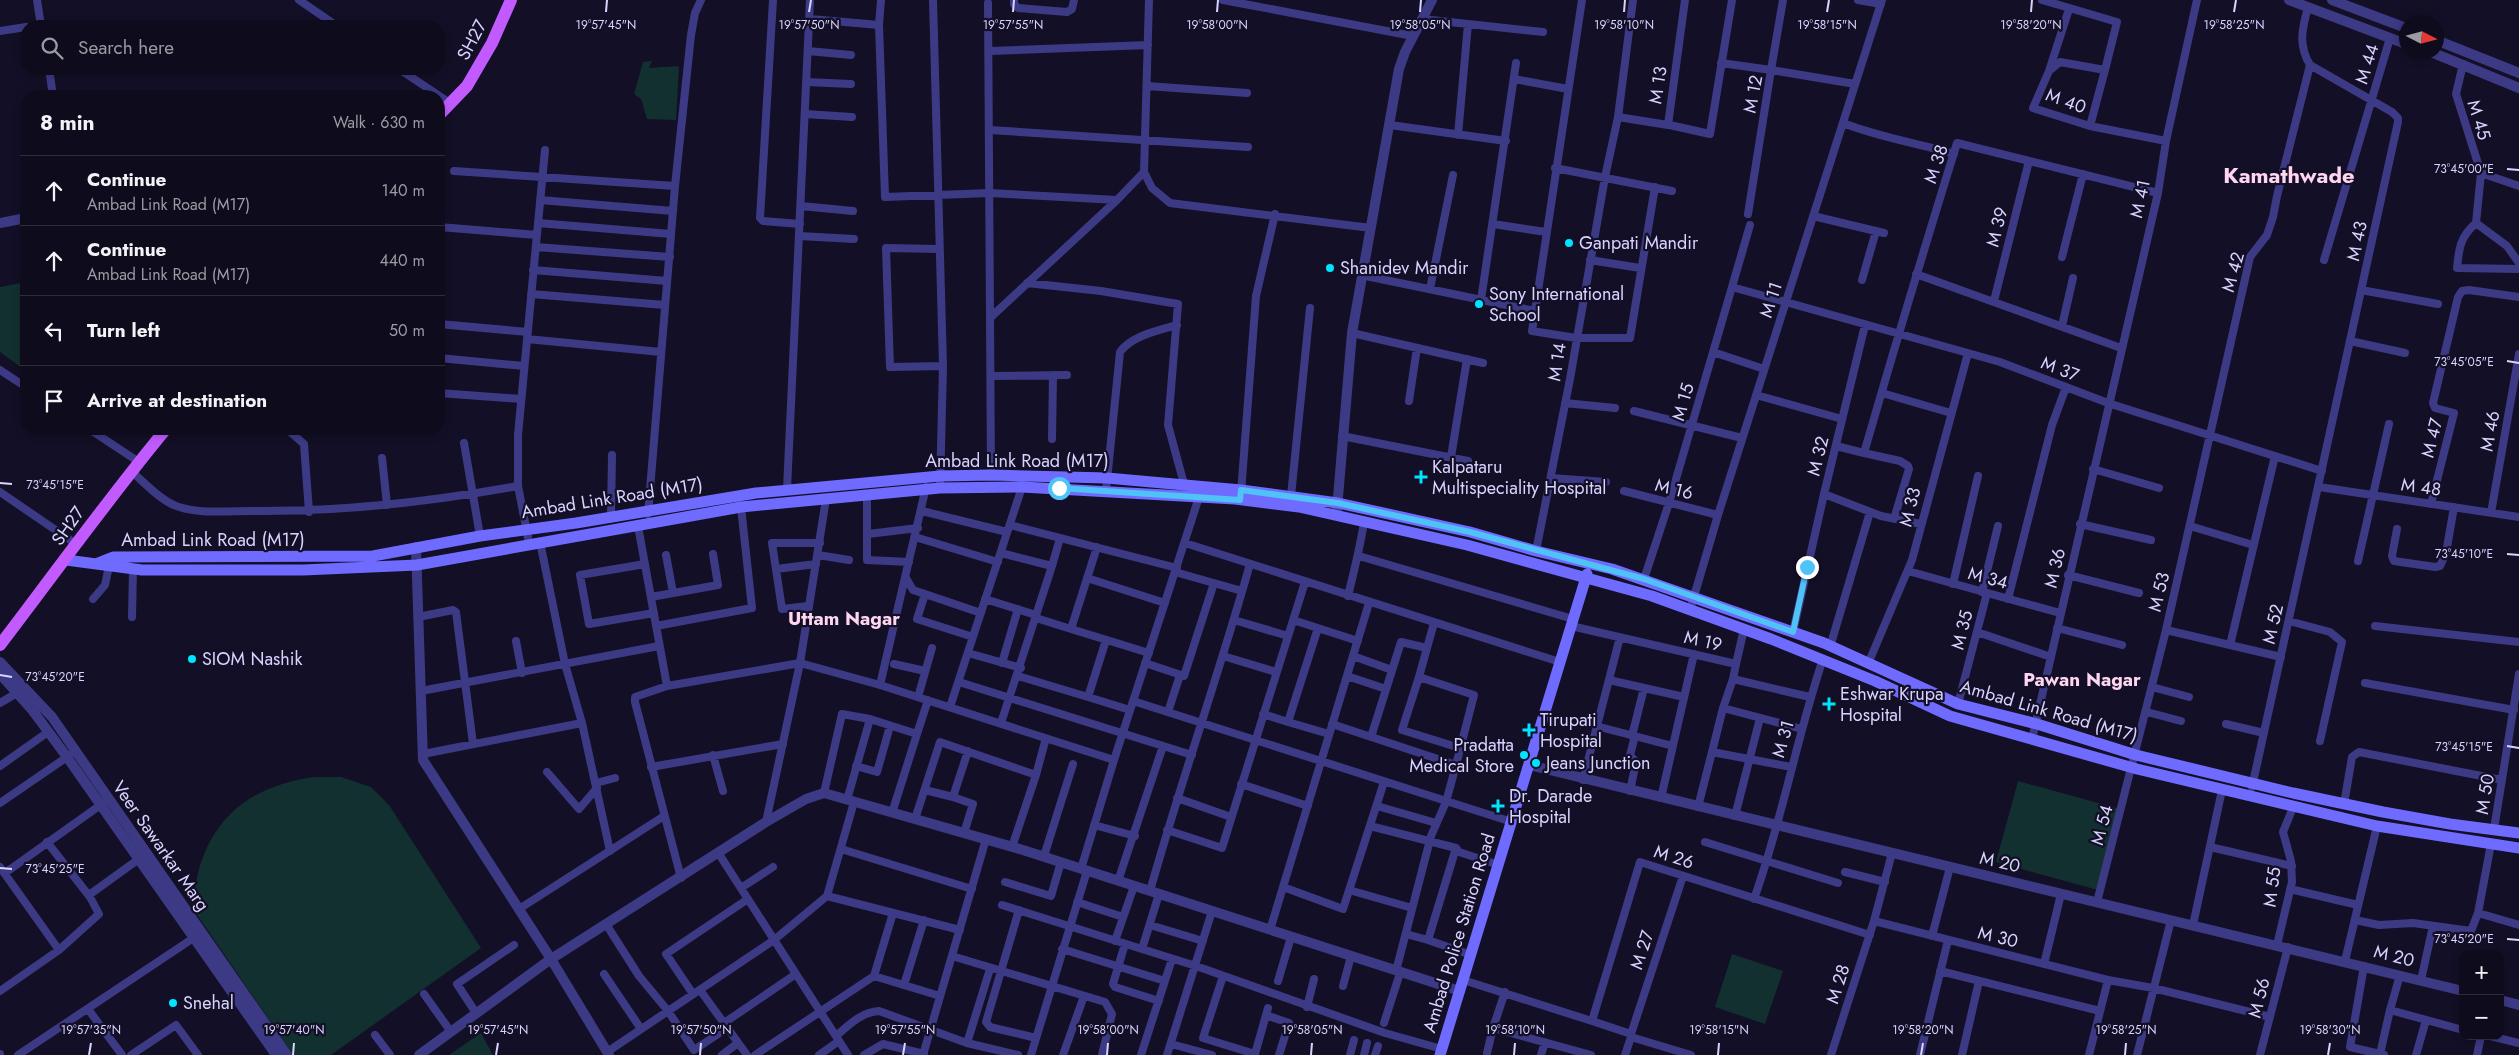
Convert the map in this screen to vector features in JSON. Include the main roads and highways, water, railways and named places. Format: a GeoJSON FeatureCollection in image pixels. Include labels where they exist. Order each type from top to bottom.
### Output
{"type":"FeatureCollection","features":[{"type":"Feature","properties":{"kind":"main road","name":"SH27"},"geometry":{"type":"LineString","coordinates":[[445,108],[467,86],[492,44],[511,0]]}},
{"type":"Feature","properties":{"kind":"main road","name":"SH27"},"geometry":{"type":"LineString","coordinates":[[0,645],[66,560],[135,466],[161,435]]}},
{"type":"Feature","properties":{"kind":"main road","name":"Ambad Link Road (M17)"},"geometry":{"type":"LineString","coordinates":[[95,564],[113,558],[373,556],[480,536],[792,489],[926,477],[991,475],[1107,478],[1184,484],[1294,506],[1466,545],[1652,596],[1744,629],[1822,662],[1875,681],[1950,716],[2133,768],[2377,826],[2519,848]]}},
{"type":"Feature","properties":{"kind":"main road","name":"Ambad Link Road (M17)"},"geometry":{"type":"LineString","coordinates":[[95,564],[133,569],[303,570],[417,565],[741,507],[940,488],[1022,486],[1199,497],[1241,495],[1291,496],[1338,503],[1470,532],[1644,579],[1793,632],[1958,704],[2037,724],[2136,755],[2344,804],[2450,824],[2519,833]]}},
{"type":"Feature","properties":{"kind":"main road"},"geometry":{"type":"LineString","coordinates":[[792,489],[797,501]]}},
{"type":"Feature","properties":{"kind":"main road"},"geometry":{"type":"LineString","coordinates":[[66,560],[95,564]]}},
{"type":"Feature","properties":{"kind":"main road","name":"Ambad Police Station Road"},"geometry":{"type":"LineString","coordinates":[[1441,1052],[1590,564]]}},
{"type":"Feature","properties":{"kind":"main road"},"geometry":{"type":"LineString","coordinates":[[2491,844],[2494,829]]}},
{"type":"Feature","properties":{"kind":"place","name":"Ganpati Mandir"},"geometry":{"type":"Point","coordinates":[1569,243]}},
{"type":"Feature","properties":{"kind":"place","name":"Shanidev Mandir"},"geometry":{"type":"Point","coordinates":[1330,268]}},
{"type":"Feature","properties":{"kind":"place","name":"Sony International School"},"geometry":{"type":"Point","coordinates":[1479,304]}},
{"type":"Feature","properties":{"kind":"place","name":"Kalpataru Multispeciality Hospital"},"geometry":{"type":"Point","coordinates":[1421,477]}},
{"type":"Feature","properties":{"kind":"place","name":"SIOM Nashik"},"geometry":{"type":"Point","coordinates":[192,659]}},
{"type":"Feature","properties":{"kind":"place","name":"Eshwar Krupa Hospital"},"geometry":{"type":"Point","coordinates":[1829,704]}},
{"type":"Feature","properties":{"kind":"place","name":"Tirupati Hospital"},"geometry":{"type":"Point","coordinates":[1529,730]}},
{"type":"Feature","properties":{"kind":"place","name":"Pradatta Medical Store"},"geometry":{"type":"Point","coordinates":[1524,755]}},
{"type":"Feature","properties":{"kind":"place","name":"Jeans Junction"},"geometry":{"type":"Point","coordinates":[1536,763]}},
{"type":"Feature","properties":{"kind":"place","name":"Dr. Darade Hospital"},"geometry":{"type":"Point","coordinates":[1498,806]}},
{"type":"Feature","properties":{"kind":"place","name":"Snehal"},"geometry":{"type":"Point","coordinates":[173,1003]}},
{"type":"Feature","properties":{"kind":"district","name":"Kamathwade"},"geometry":{"type":"Point","coordinates":[2289,175]}},
{"type":"Feature","properties":{"kind":"district","name":"Uttam Nagar"},"geometry":{"type":"Point","coordinates":[844,618]}},
{"type":"Feature","properties":{"kind":"district","name":"Pawan Nagar"},"geometry":{"type":"Point","coordinates":[2082,679]}}]}
